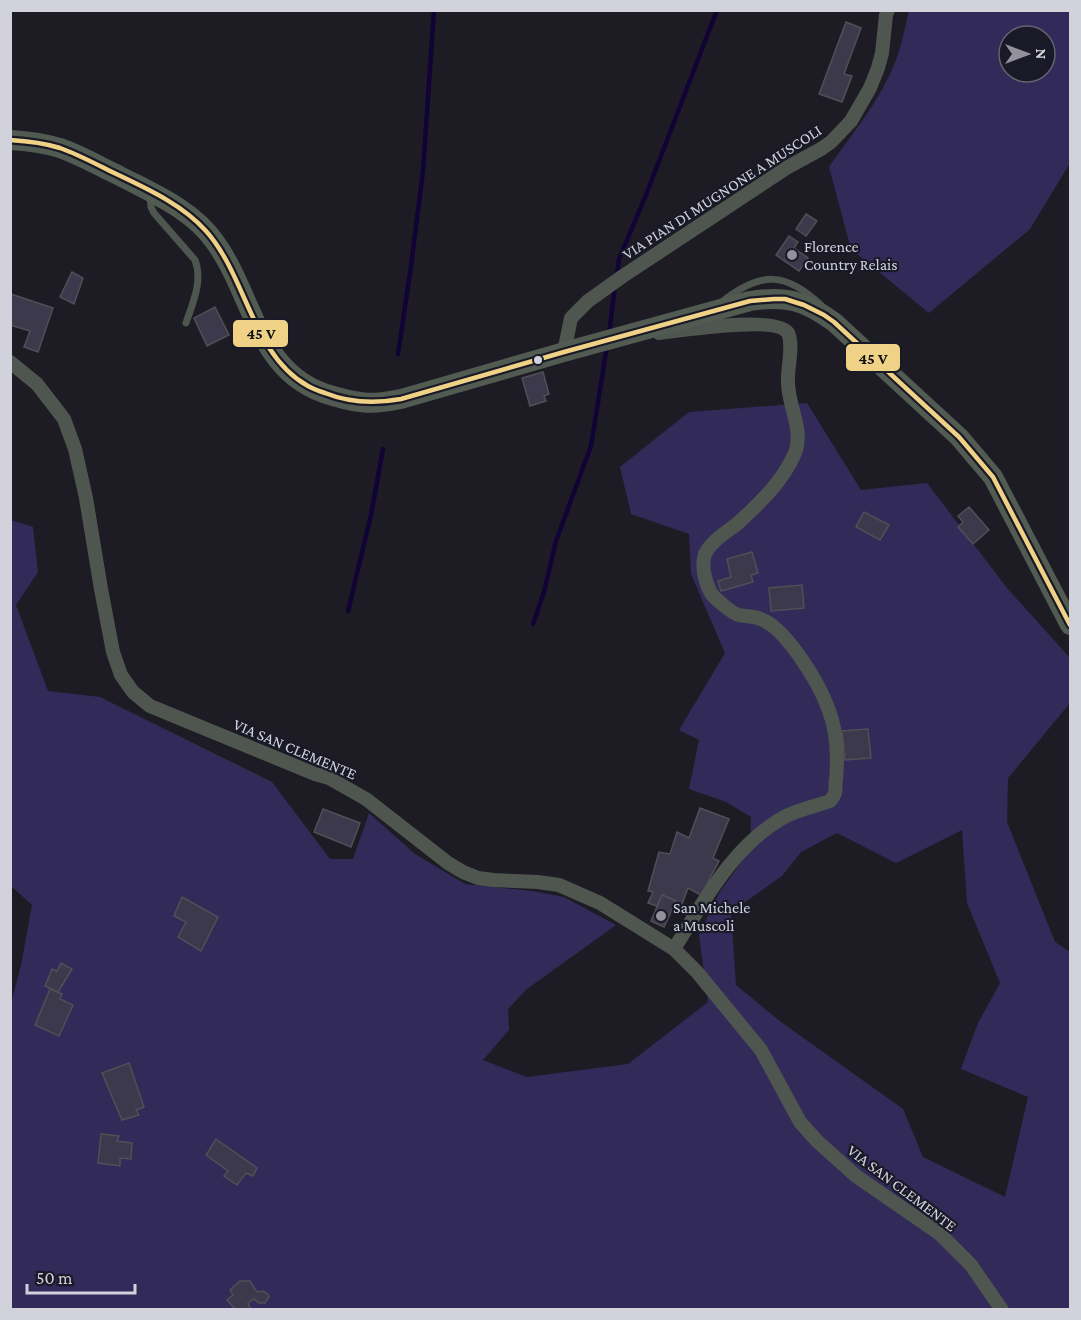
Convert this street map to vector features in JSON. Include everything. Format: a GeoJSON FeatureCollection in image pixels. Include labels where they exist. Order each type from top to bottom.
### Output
{"type":"FeatureCollection","features":[{"type":"Feature","properties":{"kind":"main road"},"geometry":{"type":"LineString","coordinates":[[10,140],[38,142],[67,151],[175,205],[215,240],[268,346],[281,363],[308,386],[324,394],[367,404],[401,399],[750,300],[775,298],[804,303],[826,315],[959,436],[993,477],[1071,625]]}},
{"type":"Feature","properties":{"kind":"street","name":"VIA PIAN DI MUGNONE A MUSCOLI"},"geometry":{"type":"LineString","coordinates":[[564,352],[571,318],[588,301],[788,167],[831,142],[851,121],[870,88],[878,68],[888,10]]}},
{"type":"Feature","properties":{"kind":"street"},"geometry":{"type":"LineString","coordinates":[[635,332],[655,334],[754,324],[783,328],[788,333],[791,348],[788,394],[798,432],[796,451],[777,484],[740,521],[710,545],[704,556],[706,583],[713,596],[736,615],[755,616],[766,621],[784,636],[810,674],[828,708],[835,736],[837,769],[835,794],[830,801],[789,815],[773,824],[743,850],[708,895],[674,949]]}},
{"type":"Feature","properties":{"kind":"street","name":"VIA SAN CLEMENTE"},"geometry":{"type":"LineString","coordinates":[[10,362],[37,384],[64,419],[75,449],[86,498],[113,652],[121,675],[133,692],[150,706],[329,778],[348,788],[382,810],[440,857],[464,872],[478,878],[559,885],[600,903],[674,949],[698,972],[761,1050],[800,1122],[817,1141],[856,1176],[940,1234],[971,1265],[1002,1310]]}},
{"type":"Feature","properties":{"kind":"lane"},"geometry":{"type":"LineString","coordinates":[[149,192],[154,213],[195,260],[198,268],[197,288],[186,323]]}},
{"type":"Feature","properties":{"kind":"shaded area"},"geometry":{"type":"Polygon","coordinates":[[[909,11],[1070,11],[1070,163],[1030,229],[929,313],[851,249],[829,167],[883,88],[898,54],[909,11]]]}},
{"type":"Feature","properties":{"kind":"shaded area"},"geometry":{"type":"Polygon","coordinates":[[[807,403],[861,490],[927,483],[1007,588],[1070,658],[1070,703],[1008,778],[1007,822],[1055,942],[1070,952],[1070,1309],[11,1309],[11,1003],[21,965],[32,905],[11,886],[11,520],[33,527],[38,572],[16,605],[48,691],[100,697],[272,782],[330,859],[353,859],[369,813],[415,854],[465,884],[564,897],[616,925],[527,989],[508,1009],[509,1030],[483,1060],[527,1077],[628,1064],[708,1002],[699,935],[719,893],[750,850],[751,817],[726,802],[689,789],[699,740],[679,730],[725,653],[691,574],[689,534],[631,514],[620,467],[689,412],[807,403]],[[962,830],[896,863],[837,833],[801,852],[782,876],[731,912],[736,985],[781,1022],[903,1109],[923,1157],[1005,1197],[1028,1097],[961,1069],[978,1023],[1000,983],[967,903],[962,830]]]}},
{"type":"Feature","properties":{"kind":"building"},"geometry":{"type":"Polygon","coordinates":[[[846,22],[861,28],[844,74],[852,76],[842,102],[819,94],[846,22]]]}},
{"type":"Feature","properties":{"kind":"building"},"geometry":{"type":"Polygon","coordinates":[[[806,214],[817,221],[806,236],[796,229],[806,214]]]}},
{"type":"Feature","properties":{"kind":"building"},"geometry":{"type":"Polygon","coordinates":[[[789,236],[798,242],[794,248],[808,258],[799,271],[776,255],[789,236]]]}},
{"type":"Feature","properties":{"kind":"building"},"geometry":{"type":"Polygon","coordinates":[[[72,272],[83,278],[74,304],[60,297],[72,272]]]}},
{"type":"Feature","properties":{"kind":"building"},"geometry":{"type":"Polygon","coordinates":[[[11,294],[53,308],[38,352],[24,347],[30,331],[10,325],[11,294]]]}},
{"type":"Feature","properties":{"kind":"building"},"geometry":{"type":"Polygon","coordinates":[[[215,307],[229,335],[207,346],[194,318],[215,307]]]}},
{"type":"Feature","properties":{"kind":"building"},"geometry":{"type":"Polygon","coordinates":[[[543,372],[549,394],[544,396],[546,401],[530,406],[522,378],[543,372]]]}},
{"type":"Feature","properties":{"kind":"building"},"geometry":{"type":"Polygon","coordinates":[[[969,507],[989,530],[973,544],[958,527],[963,522],[958,516],[969,507]]]}},
{"type":"Feature","properties":{"kind":"building"},"geometry":{"type":"Polygon","coordinates":[[[864,512],[889,525],[880,540],[856,527],[864,512]]]}},
{"type":"Feature","properties":{"kind":"building"},"geometry":{"type":"Polygon","coordinates":[[[752,552],[758,573],[751,575],[753,582],[721,591],[718,581],[731,577],[727,559],[752,552]]]}},
{"type":"Feature","properties":{"kind":"building"},"geometry":{"type":"Polygon","coordinates":[[[802,585],[804,608],[771,611],[769,588],[802,585]]]}},
{"type":"Feature","properties":{"kind":"building"},"geometry":{"type":"Polygon","coordinates":[[[868,729],[871,758],[845,760],[842,731],[868,729]]]}},
{"type":"Feature","properties":{"kind":"building"},"geometry":{"type":"Polygon","coordinates":[[[700,808],[729,819],[713,858],[719,861],[701,895],[688,888],[679,912],[672,910],[676,901],[662,895],[657,906],[648,903],[653,892],[648,891],[659,852],[670,854],[677,832],[689,838],[700,808]]]}},
{"type":"Feature","properties":{"kind":"building"},"geometry":{"type":"Polygon","coordinates":[[[323,809],[360,823],[351,847],[314,832],[323,809]]]}},
{"type":"Feature","properties":{"kind":"building","name":"San Michele a Muscoli"},"geometry":{"type":"Polygon","coordinates":[[[662,895],[676,901],[664,927],[651,921],[662,895]]]}},
{"type":"Feature","properties":{"kind":"building"},"geometry":{"type":"Polygon","coordinates":[[[182,897],[218,917],[201,951],[178,937],[186,922],[174,916],[182,897]]]}},
{"type":"Feature","properties":{"kind":"building"},"geometry":{"type":"Polygon","coordinates":[[[61,963],[72,969],[58,992],[45,986],[52,969],[57,971],[61,963]]]}},
{"type":"Feature","properties":{"kind":"building"},"geometry":{"type":"Polygon","coordinates":[[[50,989],[62,994],[60,999],[73,1005],[59,1036],[35,1025],[50,989]]]}},
{"type":"Feature","properties":{"kind":"building"},"geometry":{"type":"Polygon","coordinates":[[[129,1063],[144,1107],[136,1110],[139,1115],[122,1120],[102,1073],[129,1063]]]}},
{"type":"Feature","properties":{"kind":"building"},"geometry":{"type":"Polygon","coordinates":[[[101,1134],[119,1136],[117,1141],[132,1143],[131,1159],[120,1158],[120,1166],[98,1163],[101,1134]]]}},
{"type":"Feature","properties":{"kind":"building"},"geometry":{"type":"Polygon","coordinates":[[[216,1139],[257,1168],[253,1176],[246,1173],[237,1185],[224,1176],[228,1171],[206,1155],[216,1139]]]}},
{"type":"Feature","properties":{"kind":"building"},"geometry":{"type":"Polygon","coordinates":[[[240,1281],[250,1281],[257,1292],[263,1291],[268,1294],[269,1297],[265,1303],[259,1303],[254,1299],[248,1303],[251,1310],[236,1310],[227,1300],[233,1295],[230,1290],[240,1281]]]}},
{"type":"Feature","properties":{"kind":"waterway"},"geometry":{"type":"LineString","coordinates":[[398,354],[423,171],[434,10]]}},
{"type":"Feature","properties":{"kind":"waterway"},"geometry":{"type":"LineString","coordinates":[[617,275],[619,259],[717,10]]}},
{"type":"Feature","properties":{"kind":"waterway"},"geometry":{"type":"LineString","coordinates":[[609,335],[615,286]]}},
{"type":"Feature","properties":{"kind":"waterway"},"geometry":{"type":"LineString","coordinates":[[533,624],[544,592],[556,541],[591,446],[607,346]]}},
{"type":"Feature","properties":{"kind":"waterway"},"geometry":{"type":"LineString","coordinates":[[348,611],[371,515],[383,449]]}},
{"type":"Feature","properties":{"kind":"transit line"},"geometry":{"type":"LineString","coordinates":[[10,140],[48,145],[73,153],[148,190],[185,212],[206,231],[220,250],[262,335],[274,355],[289,372],[318,391],[353,401],[381,402],[401,399],[750,301],[785,299],[804,305],[834,322],[959,437],[993,477],[1070,625]]}},
{"type":"Feature","properties":{"kind":"place","name":"Florence Country Relais"},"geometry":{"type":"Point","coordinates":[792,255]}},
{"type":"Feature","properties":{"kind":"place","name":"San Michele a Muscoli"},"geometry":{"type":"Point","coordinates":[661,916]}}]}
